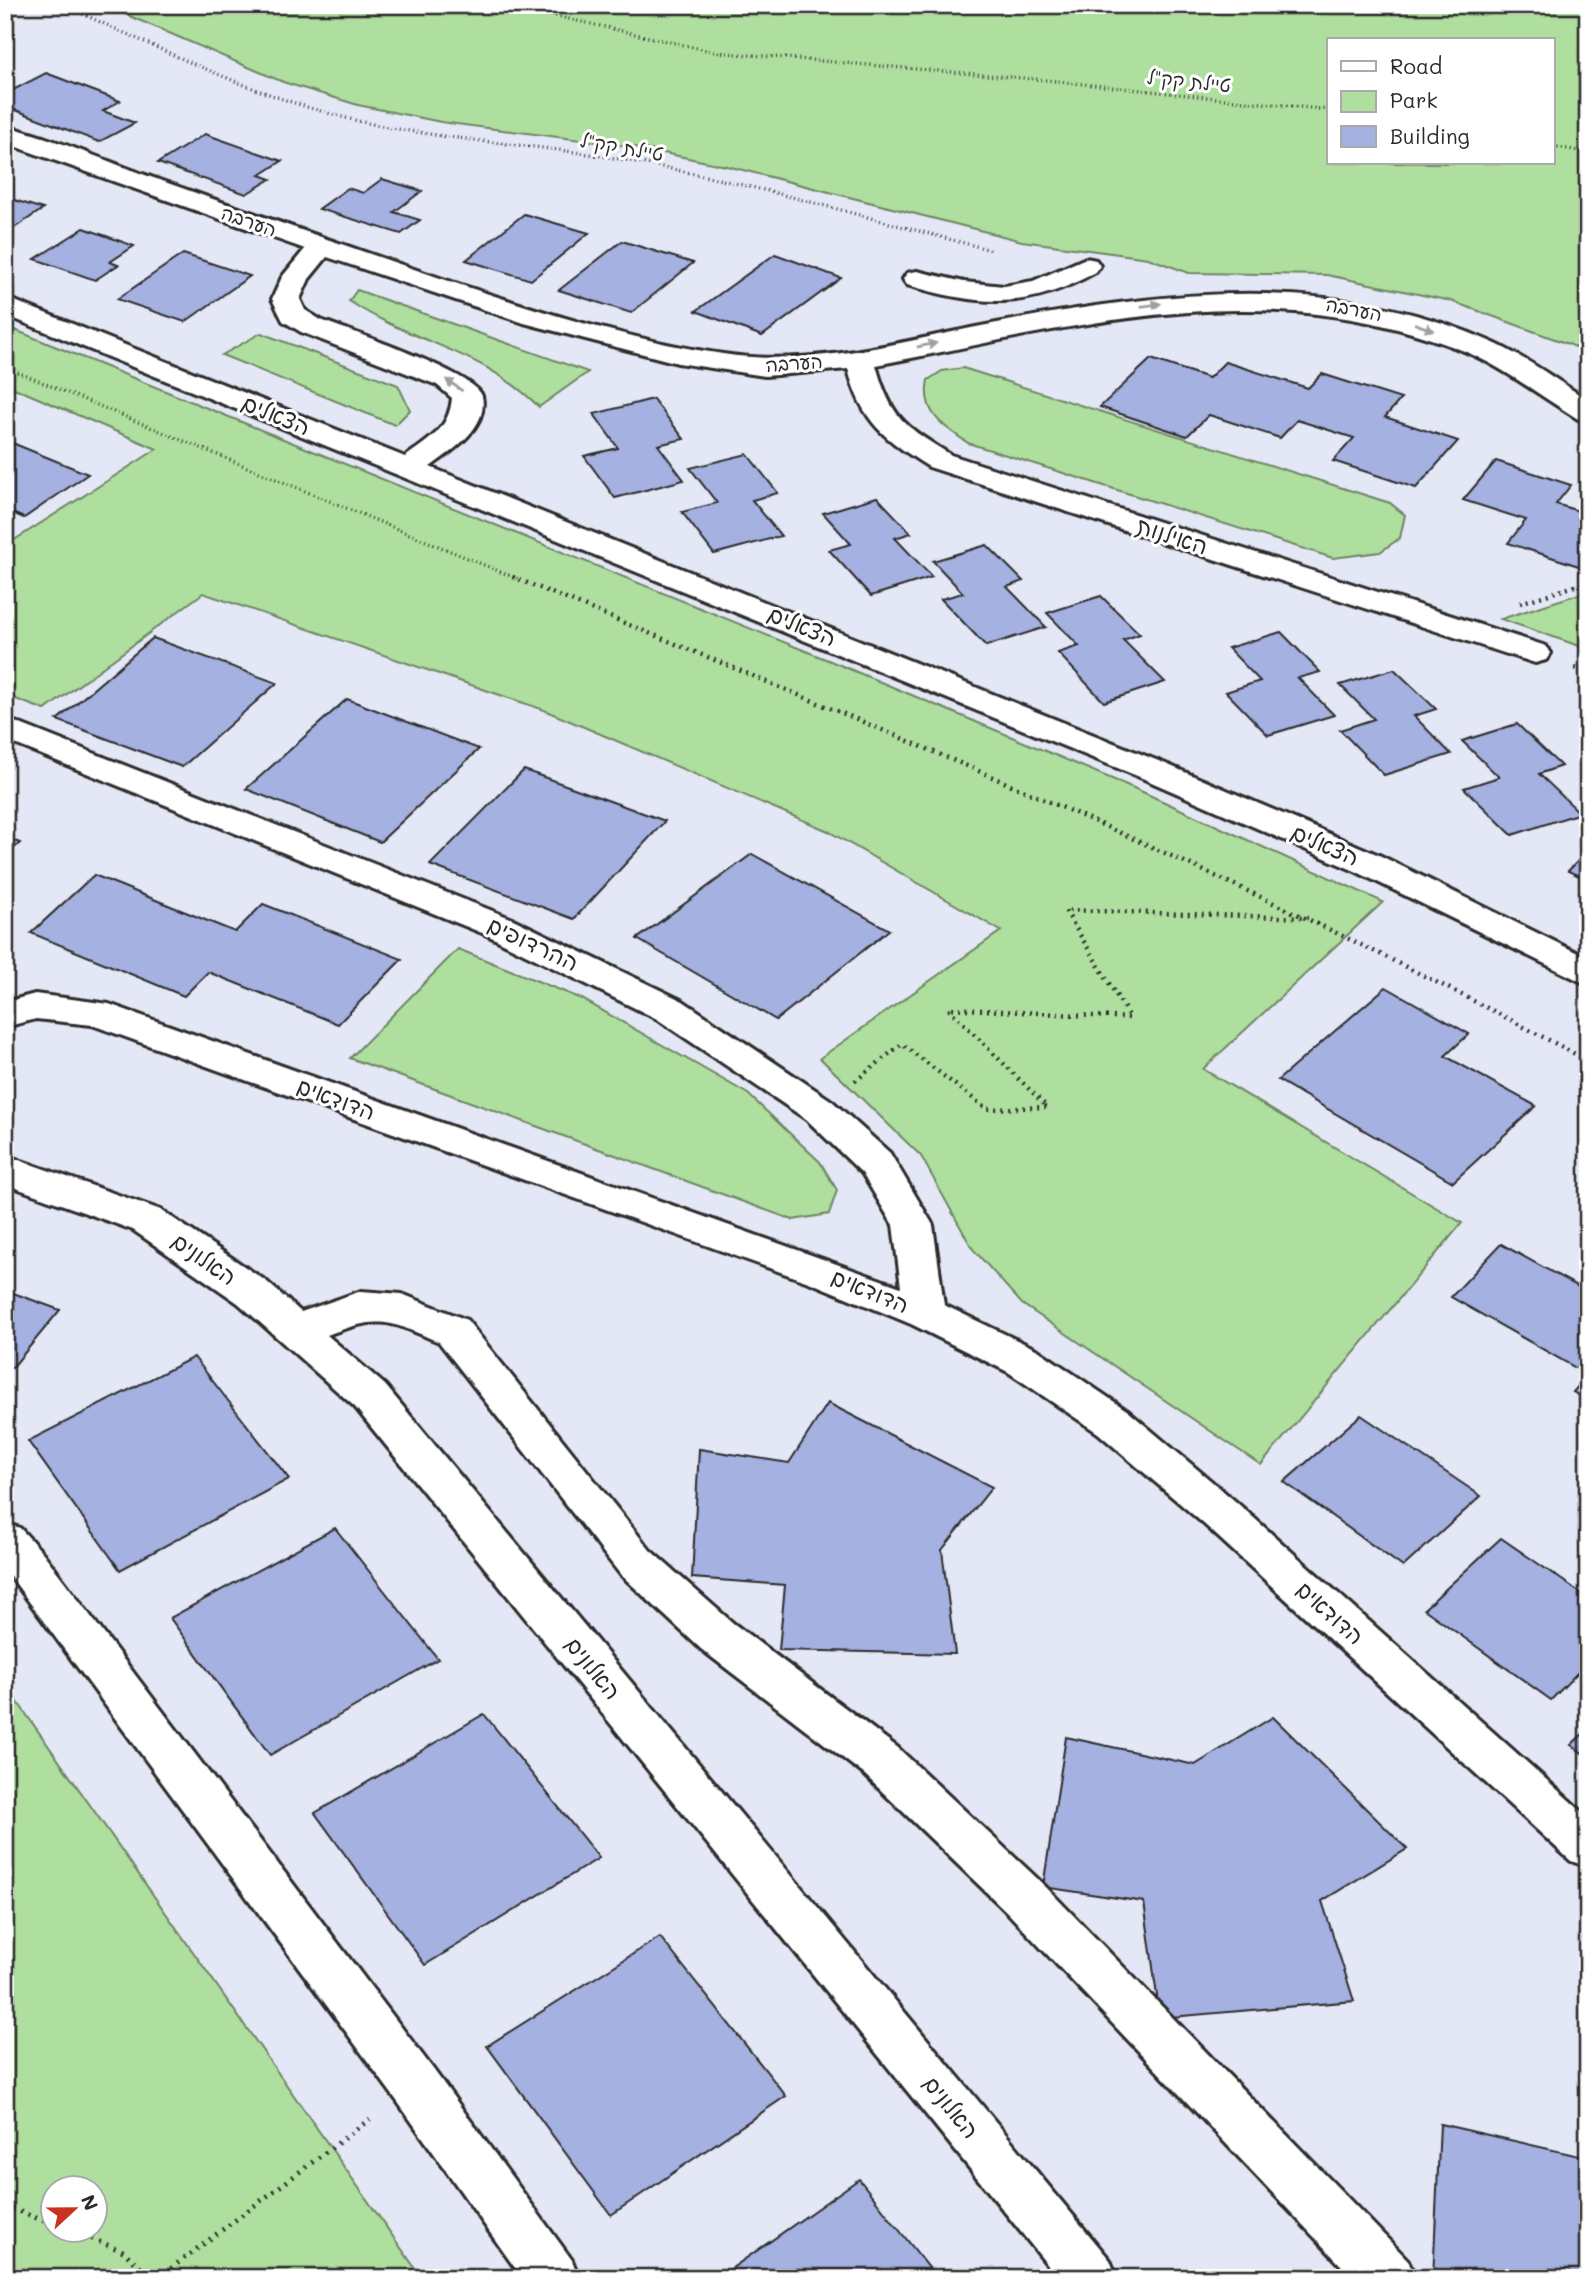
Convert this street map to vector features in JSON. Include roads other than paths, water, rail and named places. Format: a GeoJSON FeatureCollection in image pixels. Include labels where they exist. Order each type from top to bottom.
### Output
{"type":"FeatureCollection","features":[{"type":"Feature","properties":{"kind":"street","name":"הערבה"},"geometry":{"type":"LineString","coordinates":[[5,134],[482,301],[605,338],[690,357],[765,367],[860,359],[1094,313],[1176,302],[1266,298],[1326,303],[1397,317],[1478,347],[1588,414]]}},
{"type":"Feature","properties":{"kind":"street"},"geometry":{"type":"LineString","coordinates":[[323,247],[296,277],[286,299],[293,315],[311,326],[447,379],[467,395],[465,420],[442,444],[408,469]]}},
{"type":"Feature","properties":{"kind":"street"},"geometry":{"type":"LineString","coordinates":[[917,279],[972,295],[994,297],[1057,284],[1086,266]]}},
{"type":"Feature","properties":{"kind":"street","name":"הצאלים"},"geometry":{"type":"LineString","coordinates":[[5,305],[847,644],[1154,771],[1367,863],[1588,973]]}},
{"type":"Feature","properties":{"kind":"street","name":"האילנות"},"geometry":{"type":"LineString","coordinates":[[860,359],[871,404],[891,430],[940,461],[1535,653]]}},
{"type":"Feature","properties":{"kind":"street","name":"ההרדופים"},"geometry":{"type":"LineString","coordinates":[[5,728],[500,927],[670,1010],[818,1110],[876,1163],[913,1225],[925,1313]]}},
{"type":"Feature","properties":{"kind":"street","name":"הדודאים"},"geometry":{"type":"LineString","coordinates":[[5,1015],[35,1006],[96,1013],[828,1274],[925,1313],[1023,1361],[1113,1422],[1220,1513],[1588,1847]]}},
{"type":"Feature","properties":{"kind":"street","name":"האלונים"},"geometry":{"type":"LineString","coordinates":[[5,1169],[147,1220],[252,1292],[370,1396],[1091,2278]]}},
{"type":"Feature","properties":{"kind":"street"},"geometry":{"type":"LineString","coordinates":[[296,1330],[361,1306],[402,1309],[453,1331],[635,1562],[718,1636],[890,1770],[1025,1898],[1390,2278]]}},
{"type":"Feature","properties":{"kind":"street"},"geometry":{"type":"LineString","coordinates":[[5,1540],[28,1565],[185,1774],[415,2085],[552,2278]]}}]}
